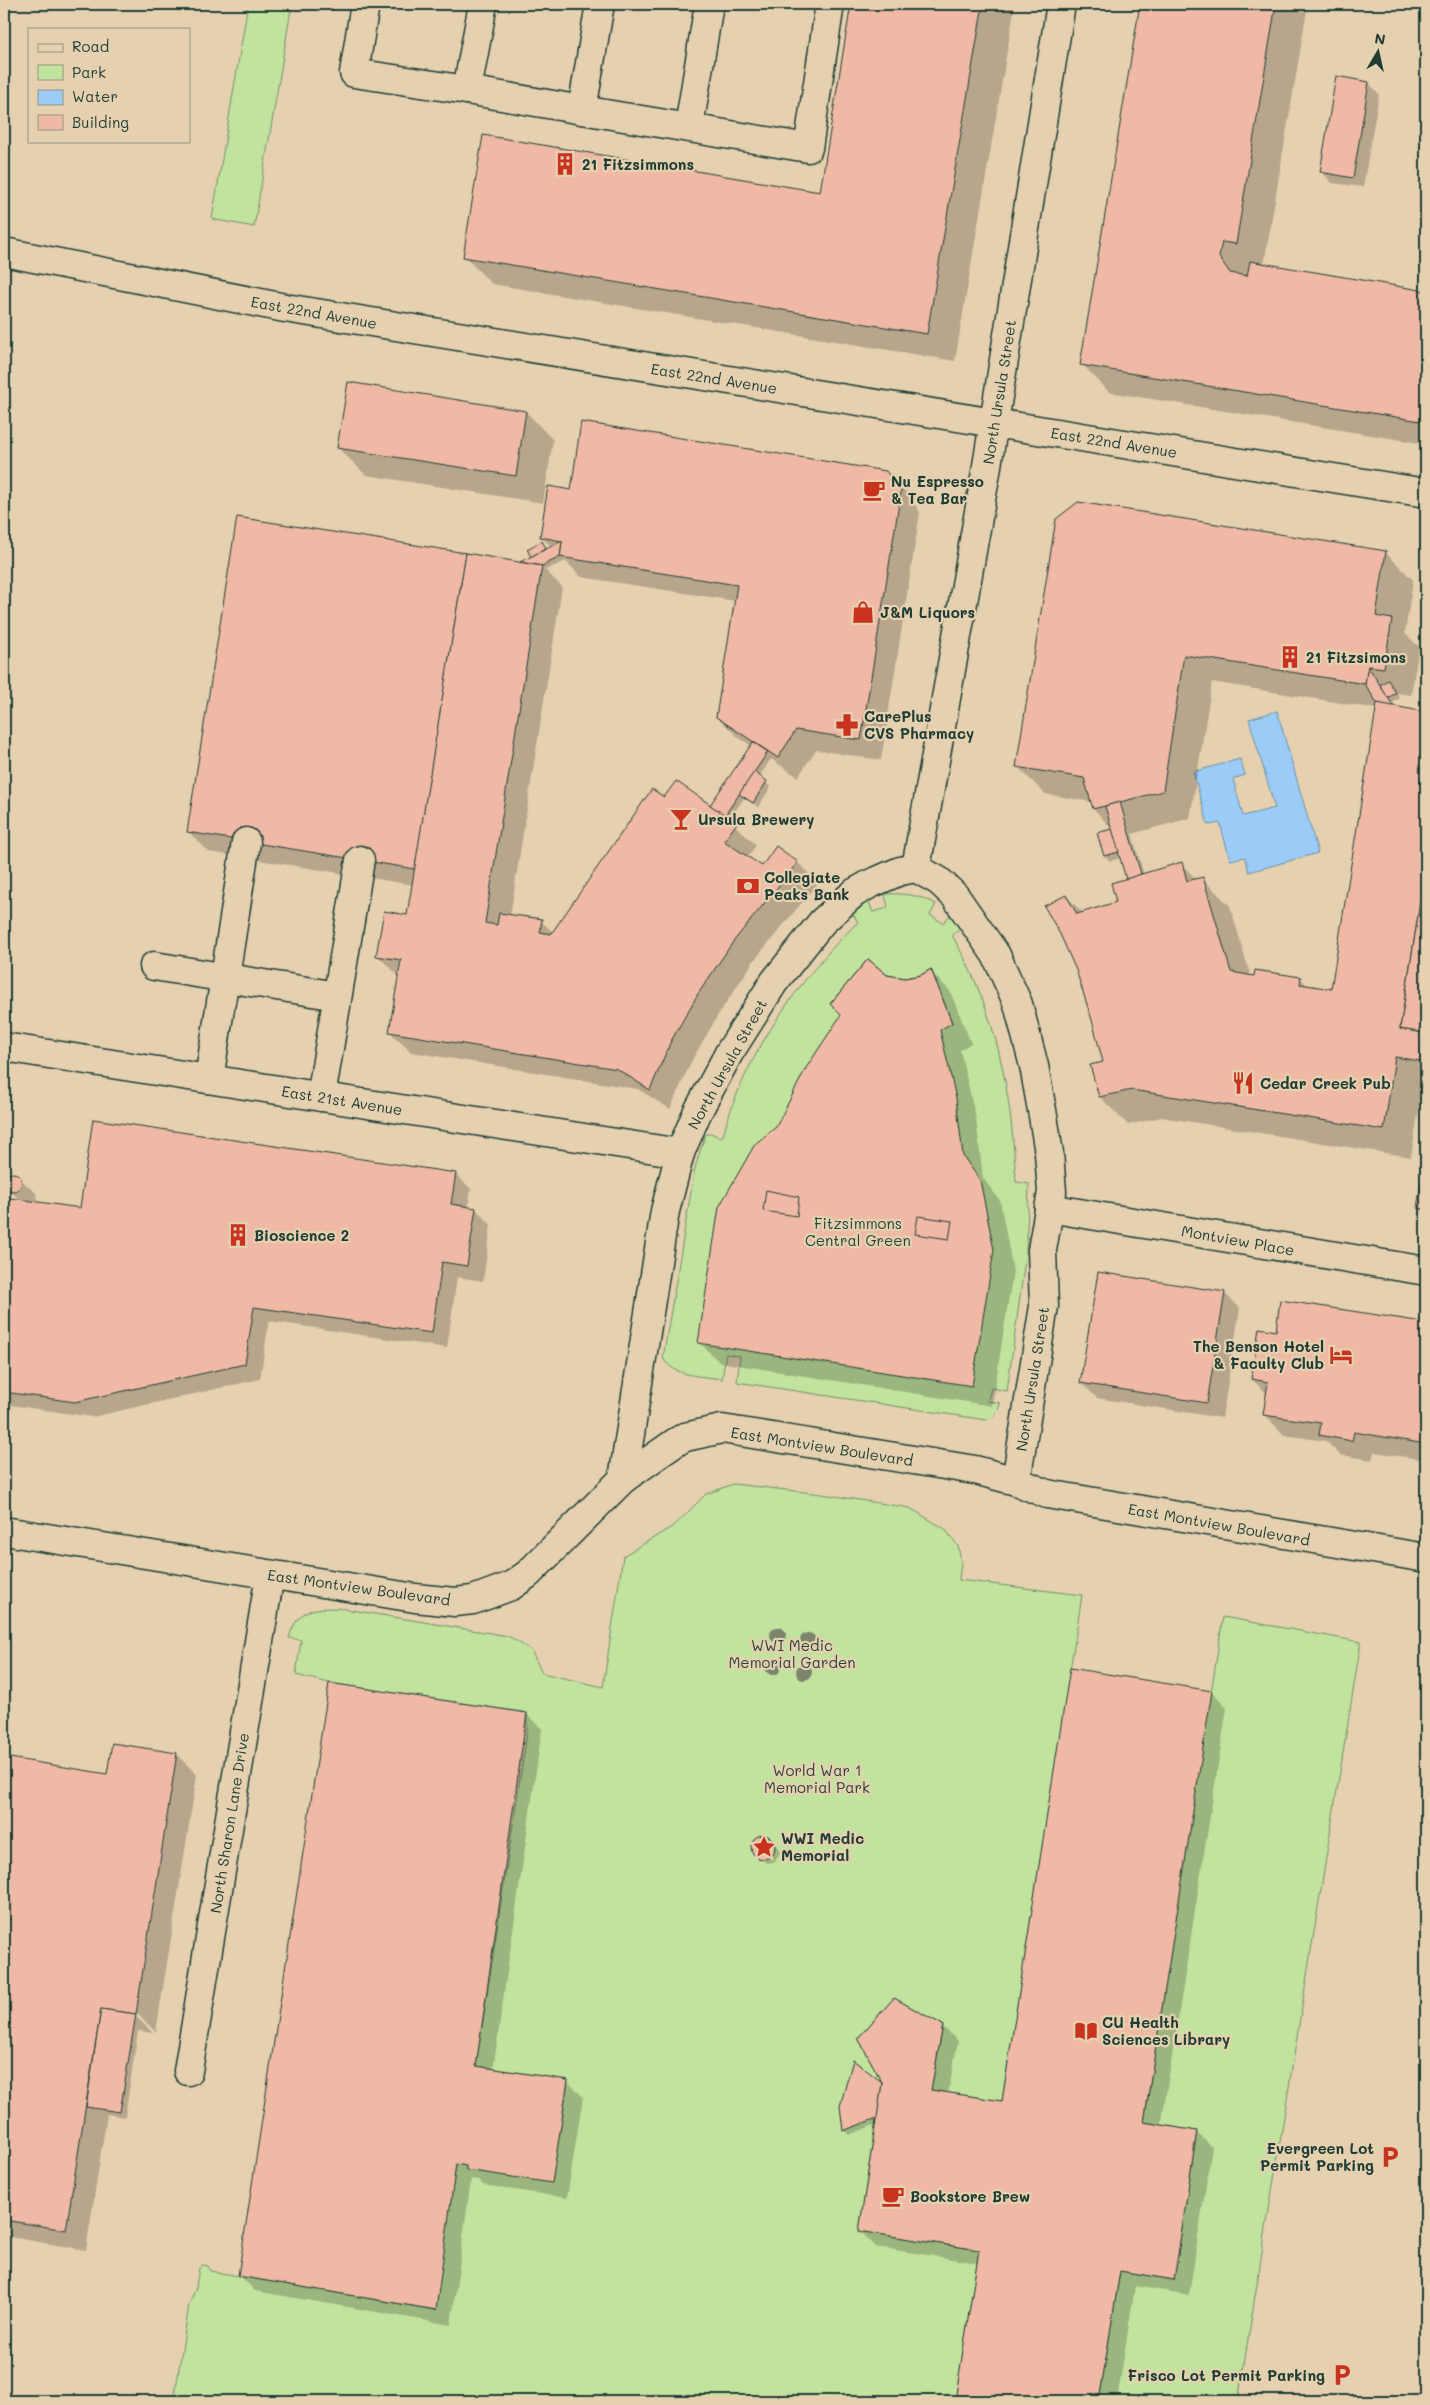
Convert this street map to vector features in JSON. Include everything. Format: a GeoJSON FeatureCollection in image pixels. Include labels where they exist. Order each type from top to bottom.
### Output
{"type":"FeatureCollection","features":[{"type":"Feature","properties":{"kind":"street"},"geometry":{"type":"LineString","coordinates":[[365,4],[354,73],[467,90],[808,148],[830,4]]}},
{"type":"Feature","properties":{"kind":"street"},"geometry":{"type":"LineString","coordinates":[[467,90],[482,4]]}},
{"type":"Feature","properties":{"kind":"street"},"geometry":{"type":"LineString","coordinates":[[582,110],[600,4]]}},
{"type":"Feature","properties":{"kind":"street"},"geometry":{"type":"LineString","coordinates":[[689,127],[709,4]]}},
{"type":"Feature","properties":{"kind":"street","name":"North Ursula Street"},"geometry":{"type":"LineString","coordinates":[[916,868],[994,423],[1061,4]]}},
{"type":"Feature","properties":{"kind":"street","name":"East 22nd Avenue"},"geometry":{"type":"LineString","coordinates":[[4,252],[285,308],[1426,493]]}},
{"type":"Feature","properties":{"kind":"street"},"geometry":{"type":"LineString","coordinates":[[209,1079],[246,842]]}},
{"type":"Feature","properties":{"kind":"street"},"geometry":{"type":"LineString","coordinates":[[321,1097],[360,860]]}},
{"type":"Feature","properties":{"kind":"street","name":"North Ursula Street"},"geometry":{"type":"LineString","coordinates":[[623,1479],[665,1211],[680,1153],[711,1086],[748,1022],[774,982],[822,922],[843,902],[870,884],[900,871],[916,868],[939,881],[956,896],[996,955],[1018,1004],[1034,1066],[1048,1144],[1052,1192],[1042,1250],[1044,1306],[1016,1482]]}},
{"type":"Feature","properties":{"kind":"street"},"geometry":{"type":"LineString","coordinates":[[154,966],[337,996]]}},
{"type":"Feature","properties":{"kind":"street","name":"East 21st Avenue"},"geometry":{"type":"LineString","coordinates":[[4,1047],[680,1153]]}},
{"type":"Feature","properties":{"kind":"street","name":"Montview Place"},"geometry":{"type":"LineString","coordinates":[[1049,1208],[1426,1271]]}},
{"type":"Feature","properties":{"kind":"street","name":"East Montview Boulevard"},"geometry":{"type":"LineString","coordinates":[[4,1531],[270,1575],[455,1602],[483,1597],[511,1586],[528,1574],[623,1479],[676,1442],[686,1437],[722,1429],[975,1470],[1016,1482],[1047,1494],[1426,1558]]}},
{"type":"Feature","properties":{"kind":"street","name":"North Sharon Lane Drive"},"geometry":{"type":"LineString","coordinates":[[188,2071],[270,1575]]}},
{"type":"Feature","properties":{"kind":"green space"},"geometry":{"type":"Polygon","coordinates":[[[248,4],[292,4],[254,227],[212,219],[248,4]]]}},
{"type":"Feature","properties":{"kind":"green space","name":"Fitzsimmons Central Green"},"geometry":{"type":"Polygon","coordinates":[[[885,894],[911,895],[924,898],[936,904],[930,915],[943,923],[951,914],[961,929],[952,935],[981,995],[991,1024],[1006,1085],[1016,1182],[1029,1184],[1026,1253],[1007,1391],[991,1388],[988,1401],[1000,1403],[996,1414],[986,1420],[737,1382],[740,1356],[726,1354],[722,1379],[681,1372],[674,1369],[663,1358],[695,1168],[705,1135],[711,1133],[719,1137],[723,1136],[744,1078],[759,1049],[795,993],[816,967],[858,922],[851,911],[868,900],[873,912],[888,908],[885,894]]]}},
{"type":"Feature","properties":{"kind":"green space","name":"World War 1 Memorial Park"},"geometry":{"type":"Polygon","coordinates":[[[733,1484],[822,1494],[910,1508],[945,1529],[958,1546],[961,1561],[959,1580],[1082,1595],[1002,2101],[931,2090],[943,2025],[894,1998],[858,2038],[882,2082],[859,2231],[979,2250],[955,2401],[174,2401],[189,2305],[196,2287],[199,2268],[202,2265],[208,2266],[210,2271],[435,2310],[456,2164],[552,2182],[568,2080],[476,2066],[527,1733],[527,1713],[329,1683],[296,1675],[301,1640],[289,1638],[293,1627],[303,1614],[317,1609],[335,1608],[508,1636],[531,1650],[542,1673],[603,1687],[623,1556],[675,1525],[706,1494],[733,1484]]]}},
{"type":"Feature","properties":{"kind":"green space"},"geometry":{"type":"Polygon","coordinates":[[[1223,1617],[1361,1642],[1238,2401],[1099,2401],[1120,2271],[1174,2280],[1197,2131],[1144,2122],[1223,1617]]]}},
{"type":"Feature","properties":{"kind":"water"},"geometry":{"type":"Polygon","coordinates":[[[1277,711],[1318,853],[1249,872],[1245,857],[1230,860],[1220,823],[1208,825],[1193,772],[1240,759],[1245,775],[1233,779],[1243,816],[1275,808],[1249,719],[1277,711]]]}},
{"type":"Feature","properties":{"kind":"building","name":"21 Fitzsimmons"},"geometry":{"type":"Polygon","coordinates":[[[851,4],[983,4],[927,334],[463,257],[483,135],[820,192],[851,4]]]}},
{"type":"Feature","properties":{"kind":"building"},"geometry":{"type":"Polygon","coordinates":[[[1140,4],[1276,4],[1236,244],[1222,242],[1219,257],[1230,273],[1247,276],[1250,261],[1426,291],[1426,422],[1080,365],[1140,4]]]}},
{"type":"Feature","properties":{"kind":"building"},"geometry":{"type":"Polygon","coordinates":[[[1336,76],[1369,82],[1353,178],[1320,172],[1336,76]]]}},
{"type":"Feature","properties":{"kind":"building"},"geometry":{"type":"Polygon","coordinates":[[[348,382],[526,411],[516,476],[337,448],[348,382]]]}},
{"type":"Feature","properties":{"kind":"building"},"geometry":{"type":"Polygon","coordinates":[[[581,422],[886,471],[901,491],[861,740],[796,730],[778,758],[716,717],[737,585],[560,557],[562,541],[540,537],[548,486],[571,490],[581,422]]]}},
{"type":"Feature","properties":{"kind":"building","name":"21 Fitzsimons"},"geometry":{"type":"Polygon","coordinates":[[[1078,502],[1386,551],[1376,616],[1392,619],[1384,668],[1368,666],[1365,684],[1184,655],[1163,791],[1093,809],[1084,778],[1016,767],[1056,519],[1078,502]]]}},
{"type":"Feature","properties":{"kind":"building"},"geometry":{"type":"Polygon","coordinates":[[[237,517],[466,553],[415,869],[187,832],[237,517]]]}},
{"type":"Feature","properties":{"kind":"building"},"geometry":{"type":"Polygon","coordinates":[[[542,541],[546,548],[531,557],[527,549],[542,541]]]}},
{"type":"Feature","properties":{"kind":"building"},"geometry":{"type":"Polygon","coordinates":[[[562,541],[560,557],[542,566],[520,562],[562,541]]]}},
{"type":"Feature","properties":{"kind":"building","name":"Ursula Brewery"},"geometry":{"type":"Polygon","coordinates":[[[466,553],[542,566],[485,923],[497,925],[499,913],[542,919],[540,932],[551,934],[652,789],[664,797],[676,781],[737,823],[724,841],[762,866],[776,846],[798,862],[733,942],[698,994],[671,1041],[650,1090],[617,1069],[389,1032],[401,960],[376,956],[384,911],[407,915],[466,553]]]}},
{"type":"Feature","properties":{"kind":"building"},"geometry":{"type":"Polygon","coordinates":[[[1368,666],[1394,707],[1377,703],[1365,684],[1368,666]]]}},
{"type":"Feature","properties":{"kind":"building"},"geometry":{"type":"Polygon","coordinates":[[[1388,680],[1396,693],[1388,698],[1380,685],[1388,680]]]}},
{"type":"Feature","properties":{"kind":"building"},"geometry":{"type":"Polygon","coordinates":[[[1377,703],[1426,712],[1426,865],[1400,1029],[1424,1033],[1420,1061],[1395,1057],[1384,1130],[1132,1090],[1099,1097],[1090,1065],[1103,1062],[1092,1020],[1076,970],[1060,934],[1044,906],[1066,895],[1077,914],[1116,902],[1111,883],[1182,862],[1187,881],[1203,877],[1231,972],[1254,976],[1255,970],[1301,977],[1300,984],[1331,989],[1377,703]]]}},
{"type":"Feature","properties":{"kind":"building"},"geometry":{"type":"Polygon","coordinates":[[[753,742],[768,752],[725,815],[710,805],[753,742]]]}},
{"type":"Feature","properties":{"kind":"building"},"geometry":{"type":"Polygon","coordinates":[[[754,772],[767,781],[753,803],[739,794],[754,772]]]}},
{"type":"Feature","properties":{"kind":"building"},"geometry":{"type":"Polygon","coordinates":[[[1120,802],[1141,874],[1126,879],[1105,806],[1120,802]]]}},
{"type":"Feature","properties":{"kind":"building"},"geometry":{"type":"Polygon","coordinates":[[[1112,829],[1119,852],[1104,856],[1097,833],[1112,829]]]}},
{"type":"Feature","properties":{"kind":"building"},"geometry":{"type":"Polygon","coordinates":[[[1426,865],[1426,1033],[1400,1029],[1426,865]]]}},
{"type":"Feature","properties":{"kind":"building"},"geometry":{"type":"Polygon","coordinates":[[[868,959],[887,975],[905,978],[921,975],[931,969],[952,1023],[919,1034],[896,1035],[862,1026],[830,1004],[868,959]]]}},
{"type":"Feature","properties":{"kind":"building","name":"Fitzsimmons Central Green"},"geometry":{"type":"Polygon","coordinates":[[[868,959],[887,975],[905,978],[921,975],[931,969],[952,1023],[940,1030],[956,1098],[963,1156],[980,1180],[994,1250],[972,1386],[698,1343],[719,1207],[755,1144],[776,1127],[806,1068],[841,1015],[830,1004],[868,959]]]}},
{"type":"Feature","properties":{"kind":"building","name":"Bioscience 2"},"geometry":{"type":"Polygon","coordinates":[[[93,1119],[456,1173],[451,1204],[476,1208],[467,1266],[442,1262],[432,1333],[254,1307],[245,1364],[75,1402],[4,1392],[4,1197],[80,1208],[93,1119]]]}},
{"type":"Feature","properties":{"kind":"building"},"geometry":{"type":"Polygon","coordinates":[[[1426,1153],[1426,1209],[1417,1208],[1426,1153]]]}},
{"type":"Feature","properties":{"kind":"building"},"geometry":{"type":"Polygon","coordinates":[[[9,1173],[17,1173],[22,1178],[20,1189],[9,1191],[4,1186],[4,1178],[9,1173]]]}},
{"type":"Feature","properties":{"kind":"building"},"geometry":{"type":"Polygon","coordinates":[[[766,1190],[799,1197],[797,1216],[763,1211],[766,1190]]]}},
{"type":"Feature","properties":{"kind":"building"},"geometry":{"type":"Polygon","coordinates":[[[918,1216],[952,1221],[949,1239],[915,1234],[918,1216]]]}},
{"type":"Feature","properties":{"kind":"building"},"geometry":{"type":"Polygon","coordinates":[[[1098,1272],[1225,1292],[1207,1403],[1080,1383],[1098,1272]]]}},
{"type":"Feature","properties":{"kind":"building","name":"The Benson Hotel & Faculty Club"},"geometry":{"type":"Polygon","coordinates":[[[1280,1300],[1426,1321],[1426,1444],[1354,1432],[1352,1441],[1319,1435],[1321,1423],[1263,1415],[1268,1382],[1251,1379],[1259,1328],[1276,1331],[1280,1300]]]}},
{"type":"Feature","properties":{"kind":"building","name":"CU Health Sciences Library"},"geometry":{"type":"Polygon","coordinates":[[[1070,1668],[1212,1691],[1144,2122],[1197,2131],[1174,2280],[1120,2271],[1099,2401],[955,2401],[979,2250],[859,2231],[882,2082],[858,2038],[894,1998],[943,2025],[931,2090],[1002,2101],[1070,1668]]]}},
{"type":"Feature","properties":{"kind":"building"},"geometry":{"type":"Polygon","coordinates":[[[329,1683],[527,1713],[476,2066],[568,2080],[552,2183],[466,2170],[466,2166],[456,2164],[436,2310],[238,2276],[329,1683]]]}},
{"type":"Feature","properties":{"kind":"building"},"geometry":{"type":"Polygon","coordinates":[[[112,1743],[177,1753],[136,2014],[101,2009],[66,2230],[4,2220],[4,1757],[107,1774],[112,1743]]]}},
{"type":"Feature","properties":{"kind":"building"},"geometry":{"type":"Polygon","coordinates":[[[763,1835],[772,1838],[775,1847],[772,1856],[763,1859],[754,1856],[751,1847],[754,1838],[763,1835]]]}},
{"type":"Feature","properties":{"kind":"building"},"geometry":{"type":"Polygon","coordinates":[[[101,2009],[136,2014],[120,2112],[86,2107],[101,2009]]]}},
{"type":"Feature","properties":{"kind":"building"},"geometry":{"type":"Polygon","coordinates":[[[853,2060],[882,2082],[877,2118],[843,2131],[840,2106],[853,2060]]]}},
{"type":"Feature","properties":{"kind":"place","name":"21 Fitzsimmons"},"geometry":{"type":"Point","coordinates":[565,164]}},
{"type":"Feature","properties":{"kind":"place","name":"Nu Espresso & Tea Bar"},"geometry":{"type":"Point","coordinates":[874,490]}},
{"type":"Feature","properties":{"kind":"place","name":"J&M Liquors"},"geometry":{"type":"Point","coordinates":[863,612]}},
{"type":"Feature","properties":{"kind":"place","name":"21 Fitzsimons"},"geometry":{"type":"Point","coordinates":[1290,657]}},
{"type":"Feature","properties":{"kind":"place","name":"CarePlus CVS Pharmacy"},"geometry":{"type":"Point","coordinates":[847,725]}},
{"type":"Feature","properties":{"kind":"place","name":"Ursula Brewery"},"geometry":{"type":"Point","coordinates":[681,819]}},
{"type":"Feature","properties":{"kind":"place","name":"Collegiate Peaks Bank"},"geometry":{"type":"Point","coordinates":[748,886]}},
{"type":"Feature","properties":{"kind":"place","name":"Cedar Creek Pub"},"geometry":{"type":"Point","coordinates":[1243,1083]}},
{"type":"Feature","properties":{"kind":"place","name":"Bioscience 2"},"geometry":{"type":"Point","coordinates":[238,1235]}},
{"type":"Feature","properties":{"kind":"place","name":"The Benson Hotel & Faculty Club"},"geometry":{"type":"Point","coordinates":[1341,1355]}},
{"type":"Feature","properties":{"kind":"place","name":"WWI Medic Memorial"},"geometry":{"type":"Point","coordinates":[764,1847]}},
{"type":"Feature","properties":{"kind":"place","name":"CU Health Sciences Library"},"geometry":{"type":"Point","coordinates":[1086,2031]}},
{"type":"Feature","properties":{"kind":"place","name":"Evergreen Lot Permit Parking"},"geometry":{"type":"Point","coordinates":[1390,2157]}},
{"type":"Feature","properties":{"kind":"place","name":"Bookstore Brew"},"geometry":{"type":"Point","coordinates":[893,2196]}},
{"type":"Feature","properties":{"kind":"place","name":"Frisco Lot Permit Parking"},"geometry":{"type":"Point","coordinates":[1342,2375]}},
{"type":"Feature","properties":{"kind":"park label","name":"WWI Medic Memorial Garden"},"geometry":{"type":"Point","coordinates":[792,1654]}}]}
